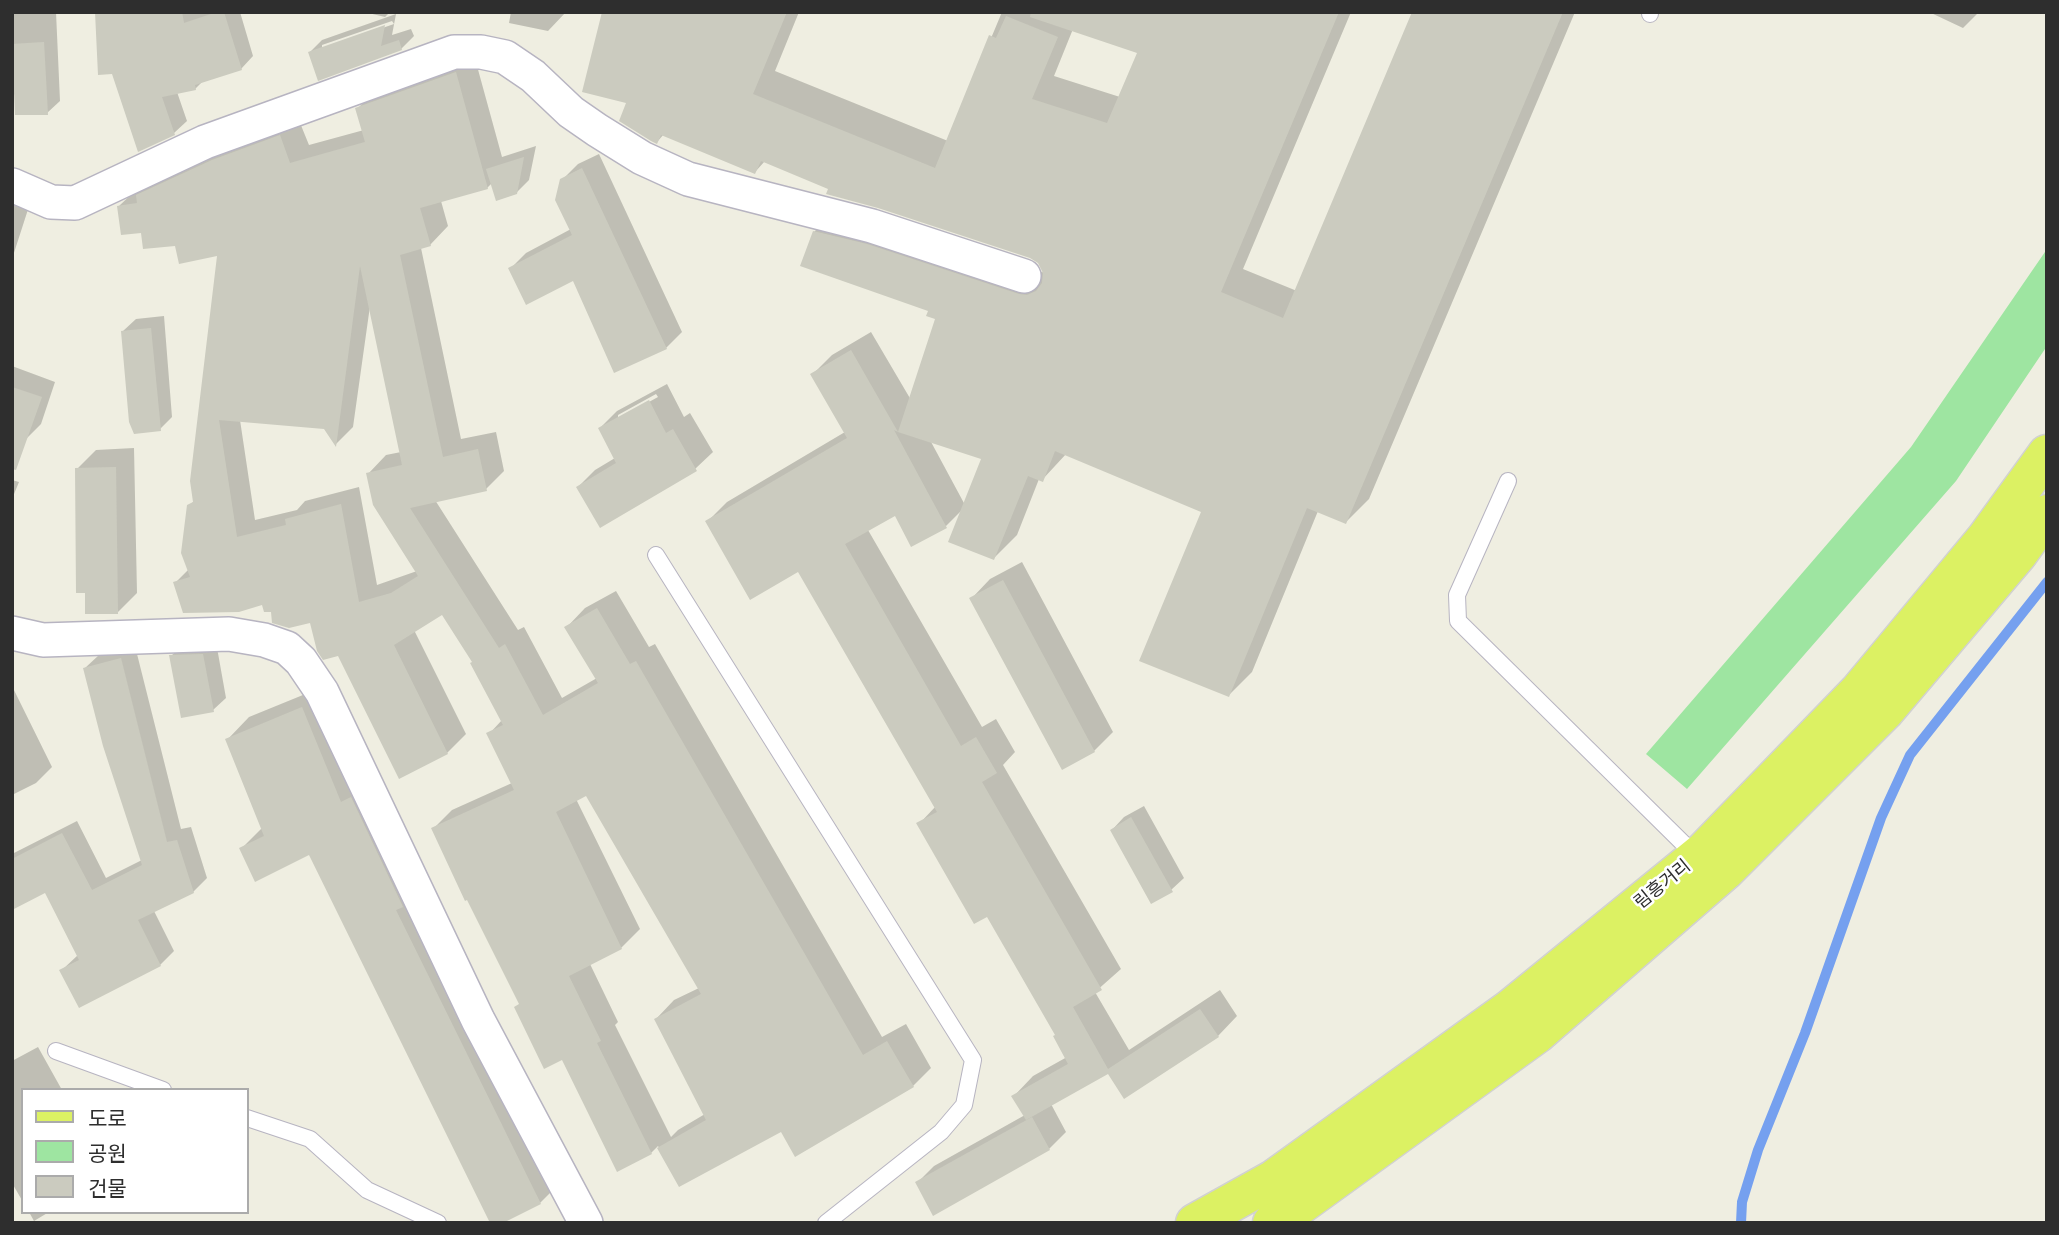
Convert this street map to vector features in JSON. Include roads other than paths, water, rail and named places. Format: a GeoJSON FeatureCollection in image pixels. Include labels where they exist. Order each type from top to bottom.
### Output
{"type":"FeatureCollection","features":[{"type":"Feature","properties":{"kind":"main road","name":"림흥거리"},"geometry":{"type":"LineString","coordinates":[[1195,1223],[1274,1179],[1510,1009],[1697,857],[1859,691],[1986,538],[2047,454]]}},
{"type":"Feature","properties":{"kind":"main road","name":"림흥거리"},"geometry":{"type":"LineString","coordinates":[[1272,1223],[1536,1034],[1725,871],[1885,711],[2018,554],[2047,514]]}},
{"type":"Feature","properties":{"kind":"street"},"geometry":{"type":"LineString","coordinates":[[12,185],[51,202],[75,203],[205,142],[454,52],[481,52],[505,57],[533,76],[571,112],[597,130],[642,158],[688,178],[872,226],[1024,276]]}},
{"type":"Feature","properties":{"kind":"street"},"geometry":{"type":"LineString","coordinates":[[12,633],[43,640],[229,634],[264,640],[286,648],[301,661],[328,704],[478,1020],[586,1223]]}},
{"type":"Feature","properties":{"kind":"lane"},"geometry":{"type":"LineString","coordinates":[[1508,481],[1457,595],[1458,621],[1697,857]]}},
{"type":"Feature","properties":{"kind":"lane"},"geometry":{"type":"LineString","coordinates":[[656,555],[973,1060],[964,1105],[941,1132],[826,1223]]}},
{"type":"Feature","properties":{"kind":"lane"},"geometry":{"type":"LineString","coordinates":[[56,1051],[158,1088]]}},
{"type":"Feature","properties":{"kind":"lane"},"geometry":{"type":"LineString","coordinates":[[248,1118],[310,1139],[367,1190],[438,1223]]}},
{"type":"Feature","properties":{"kind":"waterway"},"geometry":{"type":"LineString","coordinates":[[1741,1223],[1742,1202],[1758,1150],[1805,1033],[1881,818],[1910,755],[2047,582]]}}]}
